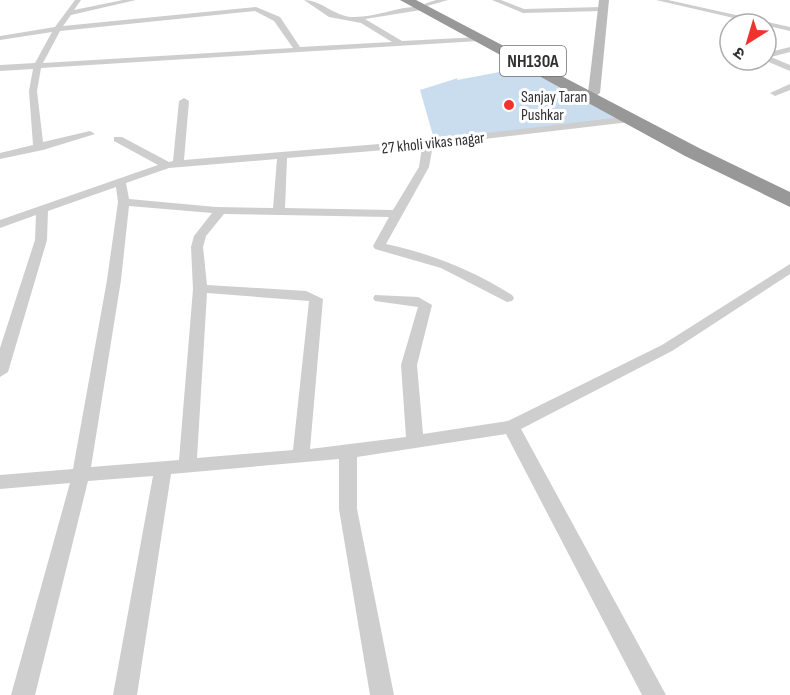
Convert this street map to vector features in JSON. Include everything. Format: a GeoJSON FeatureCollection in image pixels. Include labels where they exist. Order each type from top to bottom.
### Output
{"type":"FeatureCollection","features":[{"type":"Feature","properties":{"kind":"highway","name":"NH130A"},"geometry":{"type":"LineString","coordinates":[[418,3],[479,39],[630,119],[790,200]]}},
{"type":"Feature","properties":{"kind":"highway","name":"NH130A"},"geometry":{"type":"LineString","coordinates":[[418,3],[790,190]]}},
{"type":"Feature","properties":{"kind":"street"},"geometry":{"type":"LineString","coordinates":[[39,148],[32,90],[37,66],[78,0]]}},
{"type":"Feature","properties":{"kind":"street"},"geometry":{"type":"LineString","coordinates":[[69,13],[133,0]]}},
{"type":"Feature","properties":{"kind":"street"},"geometry":{"type":"LineString","coordinates":[[307,0],[332,15],[363,21],[402,44]]}},
{"type":"Feature","properties":{"kind":"street"},"geometry":{"type":"LineString","coordinates":[[355,19],[418,3],[445,0]]}},
{"type":"Feature","properties":{"kind":"street"},"geometry":{"type":"LineString","coordinates":[[495,0],[523,11],[603,4],[594,93]]}},
{"type":"Feature","properties":{"kind":"street"},"geometry":{"type":"LineString","coordinates":[[659,0],[718,14]]}},
{"type":"Feature","properties":{"kind":"street"},"geometry":{"type":"LineString","coordinates":[[0,39],[59,29],[256,9],[277,19],[298,50]]}},
{"type":"Feature","properties":{"kind":"street"},"geometry":{"type":"LineString","coordinates":[[0,68],[479,39]]}},
{"type":"Feature","properties":{"kind":"street"},"geometry":{"type":"LineString","coordinates":[[775,93],[790,87]]}},
{"type":"Feature","properties":{"kind":"street"},"geometry":{"type":"LineString","coordinates":[[118,139],[172,165],[184,100]]}},
{"type":"Feature","properties":{"kind":"street","name":"27 kholi vikas nagar"},"geometry":{"type":"LineString","coordinates":[[0,224],[172,165],[428,143],[630,119]]}},
{"type":"Feature","properties":{"kind":"street"},"geometry":{"type":"LineString","coordinates":[[0,156],[90,134]]}},
{"type":"Feature","properties":{"kind":"street"},"geometry":{"type":"LineString","coordinates":[[428,143],[424,167],[380,246],[426,256],[450,265],[507,298]]}},
{"type":"Feature","properties":{"kind":"street"},"geometry":{"type":"LineString","coordinates":[[279,210],[282,157]]}},
{"type":"Feature","properties":{"kind":"street"},"geometry":{"type":"LineString","coordinates":[[22,695],[81,474],[114,280],[124,202],[120,181]]}},
{"type":"Feature","properties":{"kind":"street"},"geometry":{"type":"LineString","coordinates":[[124,202],[218,210],[396,214]]}},
{"type":"Feature","properties":{"kind":"street"},"geometry":{"type":"LineString","coordinates":[[0,372],[41,240],[42,209]]}},
{"type":"Feature","properties":{"kind":"street"},"geometry":{"type":"LineString","coordinates":[[188,464],[200,289],[197,247],[200,236],[219,213],[218,210]]}},
{"type":"Feature","properties":{"kind":"street"},"geometry":{"type":"LineString","coordinates":[[0,482],[348,452],[511,426],[667,348],[790,267]]}},
{"type":"Feature","properties":{"kind":"street"},"geometry":{"type":"LineString","coordinates":[[200,289],[306,295],[316,299],[301,456]]}},
{"type":"Feature","properties":{"kind":"street"},"geometry":{"type":"LineString","coordinates":[[380,298],[418,301],[425,305],[409,365],[415,442]]}},
{"type":"Feature","properties":{"kind":"street"},"geometry":{"type":"LineString","coordinates":[[511,426],[654,695]]}},
{"type":"Feature","properties":{"kind":"street"},"geometry":{"type":"LineString","coordinates":[[348,452],[348,509],[382,695]]}},
{"type":"Feature","properties":{"kind":"street"},"geometry":{"type":"LineString","coordinates":[[125,695],[163,468]]}},
{"type":"Feature","properties":{"kind":"water","name":"Sanjay Taran Pushkar"},"geometry":{"type":"Polygon","coordinates":[[[526,67],[622,120],[434,139],[420,90],[458,78],[457,80],[526,67]]]}},
{"type":"Feature","properties":{"kind":"place","name":"Sanjay Taran Pushkar"},"geometry":{"type":"Point","coordinates":[509,105]}}]}
